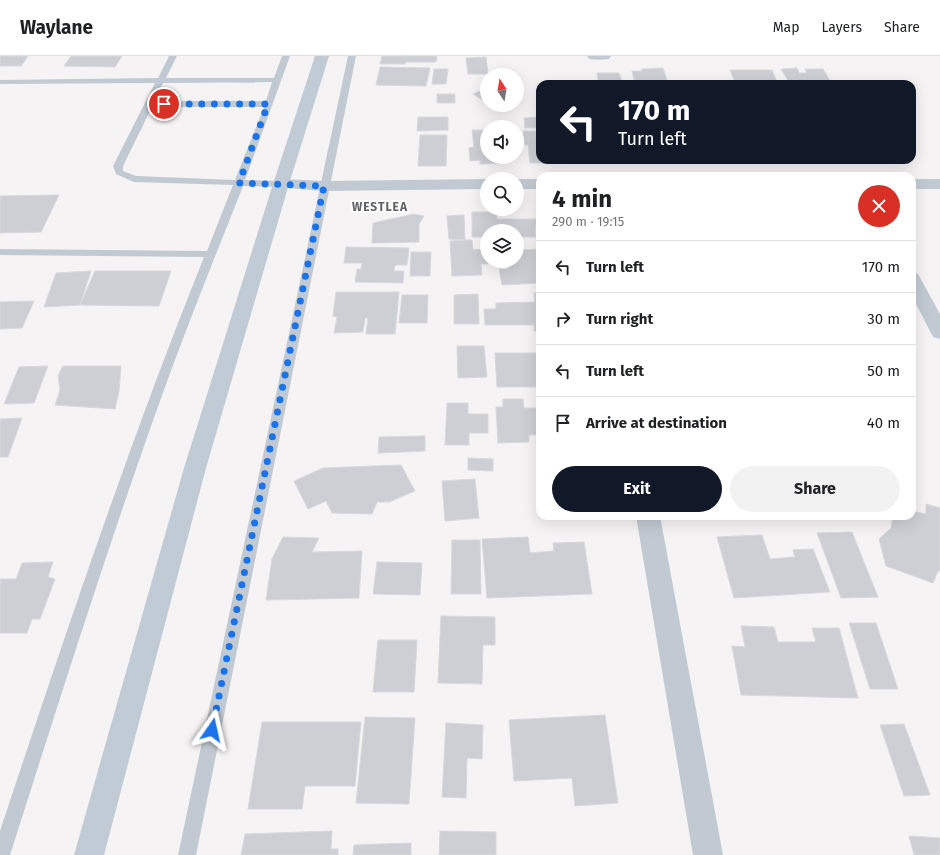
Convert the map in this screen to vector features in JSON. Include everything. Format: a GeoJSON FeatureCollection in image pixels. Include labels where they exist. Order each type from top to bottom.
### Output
{"type":"FeatureCollection","features":[{"type":"Feature","properties":{"kind":"street"},"geometry":{"type":"LineString","coordinates":[[89,855],[195,468],[281,184],[322,56]]}},
{"type":"Feature","properties":{"kind":"street"},"geometry":{"type":"LineString","coordinates":[[594,56],[604,56]]}},
{"type":"Feature","properties":{"kind":"street"},"geometry":{"type":"LineString","coordinates":[[281,184],[324,186],[480,184]]}},
{"type":"Feature","properties":{"kind":"street"},"geometry":{"type":"LineString","coordinates":[[524,184],[536,184]]}},
{"type":"Feature","properties":{"kind":"street"},"geometry":{"type":"LineString","coordinates":[[916,184],[940,184]]}},
{"type":"Feature","properties":{"kind":"street"},"geometry":{"type":"LineString","coordinates":[[916,286],[940,332]]}},
{"type":"Feature","properties":{"kind":"street"},"geometry":{"type":"LineString","coordinates":[[649,520],[708,855]]}},
{"type":"Feature","properties":{"kind":"lane"},"geometry":{"type":"LineString","coordinates":[[173,56],[118,166],[119,172],[134,179],[281,184]]}},
{"type":"Feature","properties":{"kind":"lane"},"geometry":{"type":"LineString","coordinates":[[1,855],[72,636],[149,414],[210,254],[239,183],[286,56]]}},
{"type":"Feature","properties":{"kind":"lane"},"geometry":{"type":"LineString","coordinates":[[187,855],[352,56]]}},
{"type":"Feature","properties":{"kind":"lane"},"geometry":{"type":"LineString","coordinates":[[0,82],[277,80]]}},
{"type":"Feature","properties":{"kind":"lane"},"geometry":{"type":"LineString","coordinates":[[149,104],[268,104]]}},
{"type":"Feature","properties":{"kind":"lane"},"geometry":{"type":"LineString","coordinates":[[0,252],[210,254]]}},
{"type":"Feature","properties":{"kind":"building"},"geometry":{"type":"Polygon","coordinates":[[[0,56],[28,56],[21,66],[0,66],[0,56]]]}},
{"type":"Feature","properties":{"kind":"building"},"geometry":{"type":"Polygon","coordinates":[[[71,56],[122,56],[115,67],[64,66],[71,56]]]}},
{"type":"Feature","properties":{"kind":"building"},"geometry":{"type":"Polygon","coordinates":[[[382,56],[437,56],[436,62],[380,64],[382,56]]]}},
{"type":"Feature","properties":{"kind":"building"},"geometry":{"type":"Polygon","coordinates":[[[486,57],[487,68],[480,68],[480,74],[468,74],[466,58],[486,57]]]}},
{"type":"Feature","properties":{"kind":"building"},"geometry":{"type":"Polygon","coordinates":[[[380,67],[430,68],[426,86],[376,85],[380,67]]]}},
{"type":"Feature","properties":{"kind":"building"},"geometry":{"type":"Polygon","coordinates":[[[663,68],[667,80],[634,80],[632,71],[642,71],[642,69],[663,68]]]}},
{"type":"Feature","properties":{"kind":"building"},"geometry":{"type":"Polygon","coordinates":[[[797,68],[799,73],[807,73],[805,69],[823,69],[830,80],[788,80],[781,69],[797,68]]]}},
{"type":"Feature","properties":{"kind":"building"},"geometry":{"type":"Polygon","coordinates":[[[434,69],[448,69],[446,84],[432,84],[434,69]]]}},
{"type":"Feature","properties":{"kind":"building"},"geometry":{"type":"Polygon","coordinates":[[[730,70],[772,70],[776,80],[734,80],[730,70]]]}},
{"type":"Feature","properties":{"kind":"building"},"geometry":{"type":"Polygon","coordinates":[[[597,73],[619,73],[622,80],[598,80],[597,73]]]}},
{"type":"Feature","properties":{"kind":"building"},"geometry":{"type":"Polygon","coordinates":[[[480,91],[480,98],[473,94],[480,91]]]}},
{"type":"Feature","properties":{"kind":"building"},"geometry":{"type":"Polygon","coordinates":[[[437,94],[455,94],[455,103],[437,103],[437,94]]]}},
{"type":"Feature","properties":{"kind":"building"},"geometry":{"type":"Polygon","coordinates":[[[418,117],[448,117],[448,130],[417,131],[418,117]]]}},
{"type":"Feature","properties":{"kind":"building"},"geometry":{"type":"Polygon","coordinates":[[[536,117],[536,128],[525,128],[524,118],[536,117]]]}},
{"type":"Feature","properties":{"kind":"building"},"geometry":{"type":"Polygon","coordinates":[[[472,130],[480,130],[480,160],[470,161],[469,148],[474,147],[472,130]]]}},
{"type":"Feature","properties":{"kind":"building"},"geometry":{"type":"Polygon","coordinates":[[[524,131],[536,131],[536,163],[530,163],[528,145],[525,145],[524,131]]]}},
{"type":"Feature","properties":{"kind":"building"},"geometry":{"type":"Polygon","coordinates":[[[420,135],[447,135],[446,166],[418,166],[420,135]]]}},
{"type":"Feature","properties":{"kind":"building"},"geometry":{"type":"Polygon","coordinates":[[[59,195],[41,232],[0,233],[0,196],[59,195]]]}},
{"type":"Feature","properties":{"kind":"building"},"geometry":{"type":"Polygon","coordinates":[[[472,212],[480,212],[480,216],[497,216],[497,219],[536,219],[536,237],[524,237],[524,224],[480,224],[480,237],[472,237],[472,212]]]}},
{"type":"Feature","properties":{"kind":"building"},"geometry":{"type":"Polygon","coordinates":[[[414,214],[424,216],[419,224],[419,242],[372,243],[373,223],[414,214]]]}},
{"type":"Feature","properties":{"kind":"building"},"geometry":{"type":"Polygon","coordinates":[[[464,215],[465,240],[449,239],[447,216],[464,215]]]}},
{"type":"Feature","properties":{"kind":"building"},"geometry":{"type":"Polygon","coordinates":[[[472,240],[473,250],[480,249],[480,268],[481,268],[482,275],[452,276],[450,241],[472,240]]]}},
{"type":"Feature","properties":{"kind":"building"},"geometry":{"type":"Polygon","coordinates":[[[346,247],[409,248],[407,265],[395,265],[394,271],[404,271],[403,283],[355,282],[357,269],[361,269],[362,263],[344,263],[346,247]]]}},
{"type":"Feature","properties":{"kind":"building"},"geometry":{"type":"Polygon","coordinates":[[[536,249],[536,283],[502,285],[499,269],[524,268],[524,250],[536,249]]]}},
{"type":"Feature","properties":{"kind":"building"},"geometry":{"type":"Polygon","coordinates":[[[411,252],[431,252],[430,276],[410,276],[411,252]]]}},
{"type":"Feature","properties":{"kind":"building"},"geometry":{"type":"Polygon","coordinates":[[[91,271],[80,305],[44,307],[56,273],[91,271]]]}},
{"type":"Feature","properties":{"kind":"building"},"geometry":{"type":"Polygon","coordinates":[[[95,271],[171,271],[159,306],[80,305],[95,271]]]}},
{"type":"Feature","properties":{"kind":"building"},"geometry":{"type":"Polygon","coordinates":[[[336,292],[399,292],[395,334],[366,334],[368,318],[365,318],[363,332],[334,333],[337,317],[333,316],[336,292]]]}},
{"type":"Feature","properties":{"kind":"building"},"geometry":{"type":"Polygon","coordinates":[[[534,293],[536,293],[536,331],[534,331],[534,325],[485,325],[484,309],[496,309],[496,303],[535,302],[534,293]]]}},
{"type":"Feature","properties":{"kind":"building"},"geometry":{"type":"Polygon","coordinates":[[[478,294],[479,324],[454,324],[454,295],[478,294]]]}},
{"type":"Feature","properties":{"kind":"building"},"geometry":{"type":"Polygon","coordinates":[[[402,295],[428,295],[427,323],[399,323],[402,295]]]}},
{"type":"Feature","properties":{"kind":"building"},"geometry":{"type":"Polygon","coordinates":[[[34,301],[22,328],[0,329],[0,302],[34,301]]]}},
{"type":"Feature","properties":{"kind":"building"},"geometry":{"type":"Polygon","coordinates":[[[457,346],[484,346],[487,377],[458,378],[457,346]]]}},
{"type":"Feature","properties":{"kind":"building"},"geometry":{"type":"Polygon","coordinates":[[[495,353],[536,353],[536,387],[497,387],[495,353]]]}},
{"type":"Feature","properties":{"kind":"building"},"geometry":{"type":"Polygon","coordinates":[[[48,366],[34,403],[4,404],[19,367],[48,366]]]}},
{"type":"Feature","properties":{"kind":"building"},"geometry":{"type":"Polygon","coordinates":[[[63,366],[121,366],[119,391],[115,409],[55,405],[60,390],[58,376],[63,366]]]}},
{"type":"Feature","properties":{"kind":"building"},"geometry":{"type":"Polygon","coordinates":[[[503,399],[523,399],[524,408],[536,408],[536,435],[529,435],[529,442],[498,443],[496,407],[503,407],[503,399]]]}},
{"type":"Feature","properties":{"kind":"building"},"geometry":{"type":"Polygon","coordinates":[[[447,403],[468,403],[468,414],[488,414],[488,433],[469,433],[469,445],[445,445],[447,403]]]}},
{"type":"Feature","properties":{"kind":"building"},"geometry":{"type":"Polygon","coordinates":[[[22,418],[8,457],[0,457],[0,419],[22,418]]]}},
{"type":"Feature","properties":{"kind":"building"},"geometry":{"type":"Polygon","coordinates":[[[425,436],[425,451],[378,453],[379,437],[425,436]]]}},
{"type":"Feature","properties":{"kind":"building"},"geometry":{"type":"Polygon","coordinates":[[[468,458],[493,459],[493,471],[468,470],[468,458]]]}},
{"type":"Feature","properties":{"kind":"building"},"geometry":{"type":"Polygon","coordinates":[[[401,465],[415,491],[389,502],[377,502],[372,514],[332,513],[326,501],[308,509],[294,481],[323,468],[401,465]]]}},
{"type":"Feature","properties":{"kind":"building"},"geometry":{"type":"Polygon","coordinates":[[[475,479],[479,518],[445,521],[442,481],[475,479]]]}},
{"type":"Feature","properties":{"kind":"building"},"geometry":{"type":"Polygon","coordinates":[[[926,504],[940,508],[940,571],[938,571],[933,583],[886,566],[879,539],[891,528],[892,520],[916,520],[916,512],[926,514],[926,504]]]}},
{"type":"Feature","properties":{"kind":"building"},"geometry":{"type":"Polygon","coordinates":[[[852,532],[878,597],[841,598],[817,533],[852,532]]]}},
{"type":"Feature","properties":{"kind":"building"},"geometry":{"type":"Polygon","coordinates":[[[762,535],[770,559],[795,557],[793,550],[813,549],[830,592],[734,598],[717,537],[762,535]]]}},
{"type":"Feature","properties":{"kind":"building"},"geometry":{"type":"Polygon","coordinates":[[[283,537],[319,538],[312,552],[362,551],[359,598],[266,600],[272,559],[283,537]]]}},
{"type":"Feature","properties":{"kind":"building"},"geometry":{"type":"Polygon","coordinates":[[[528,537],[530,553],[554,551],[553,543],[584,542],[592,594],[487,598],[482,539],[528,537]]]}},
{"type":"Feature","properties":{"kind":"building"},"geometry":{"type":"Polygon","coordinates":[[[452,540],[480,540],[481,594],[451,594],[452,540]]]}},
{"type":"Feature","properties":{"kind":"building"},"geometry":{"type":"Polygon","coordinates":[[[53,562],[48,577],[55,579],[40,619],[32,619],[27,633],[0,633],[0,579],[16,579],[22,563],[53,562]]]}},
{"type":"Feature","properties":{"kind":"building"},"geometry":{"type":"Polygon","coordinates":[[[377,562],[422,563],[420,595],[373,594],[377,562]]]}},
{"type":"Feature","properties":{"kind":"building"},"geometry":{"type":"Polygon","coordinates":[[[441,616],[495,617],[495,645],[483,645],[482,684],[438,683],[441,616]]]}},
{"type":"Feature","properties":{"kind":"building"},"geometry":{"type":"Polygon","coordinates":[[[849,623],[876,623],[898,689],[870,689],[849,623]]]}},
{"type":"Feature","properties":{"kind":"building"},"geometry":{"type":"Polygon","coordinates":[[[741,626],[774,627],[778,642],[816,642],[812,628],[839,628],[858,698],[741,695],[732,646],[745,647],[741,626]]]}},
{"type":"Feature","properties":{"kind":"building"},"geometry":{"type":"Polygon","coordinates":[[[378,640],[417,640],[414,692],[373,692],[378,640]]]}},
{"type":"Feature","properties":{"kind":"building"},"geometry":{"type":"Polygon","coordinates":[[[605,715],[618,803],[575,806],[572,778],[514,781],[509,720],[605,715]]]}},
{"type":"Feature","properties":{"kind":"building"},"geometry":{"type":"Polygon","coordinates":[[[365,717],[415,718],[409,804],[356,803],[365,717]]]}},
{"type":"Feature","properties":{"kind":"building"},"geometry":{"type":"Polygon","coordinates":[[[262,722],[361,722],[355,786],[305,786],[302,809],[248,809],[262,722]]]}},
{"type":"Feature","properties":{"kind":"building"},"geometry":{"type":"Polygon","coordinates":[[[446,723],[483,725],[482,759],[467,758],[466,798],[442,797],[446,723]]]}},
{"type":"Feature","properties":{"kind":"building"},"geometry":{"type":"Polygon","coordinates":[[[904,724],[930,795],[904,796],[880,725],[904,724]]]}},
{"type":"Feature","properties":{"kind":"building"},"geometry":{"type":"Polygon","coordinates":[[[332,831],[331,849],[338,849],[338,855],[241,855],[245,834],[332,831]]]}},
{"type":"Feature","properties":{"kind":"building"},"geometry":{"type":"Polygon","coordinates":[[[440,831],[496,832],[496,855],[439,855],[440,831]]]}},
{"type":"Feature","properties":{"kind":"building"},"geometry":{"type":"Polygon","coordinates":[[[909,836],[940,838],[940,855],[914,855],[909,836]]]}},
{"type":"Feature","properties":{"kind":"building"},"geometry":{"type":"Polygon","coordinates":[[[411,843],[411,855],[353,855],[354,845],[411,843]]]}},
{"type":"Feature","properties":{"kind":"district","name":"WESTLEA"},"geometry":{"type":"Point","coordinates":[380,207]}},
{"type":"Feature","properties":{"kind":"route"},"geometry":{"type":"LineString","coordinates":[[164,104],[268,104],[239,183],[324,186],[212,730]]}}]}
